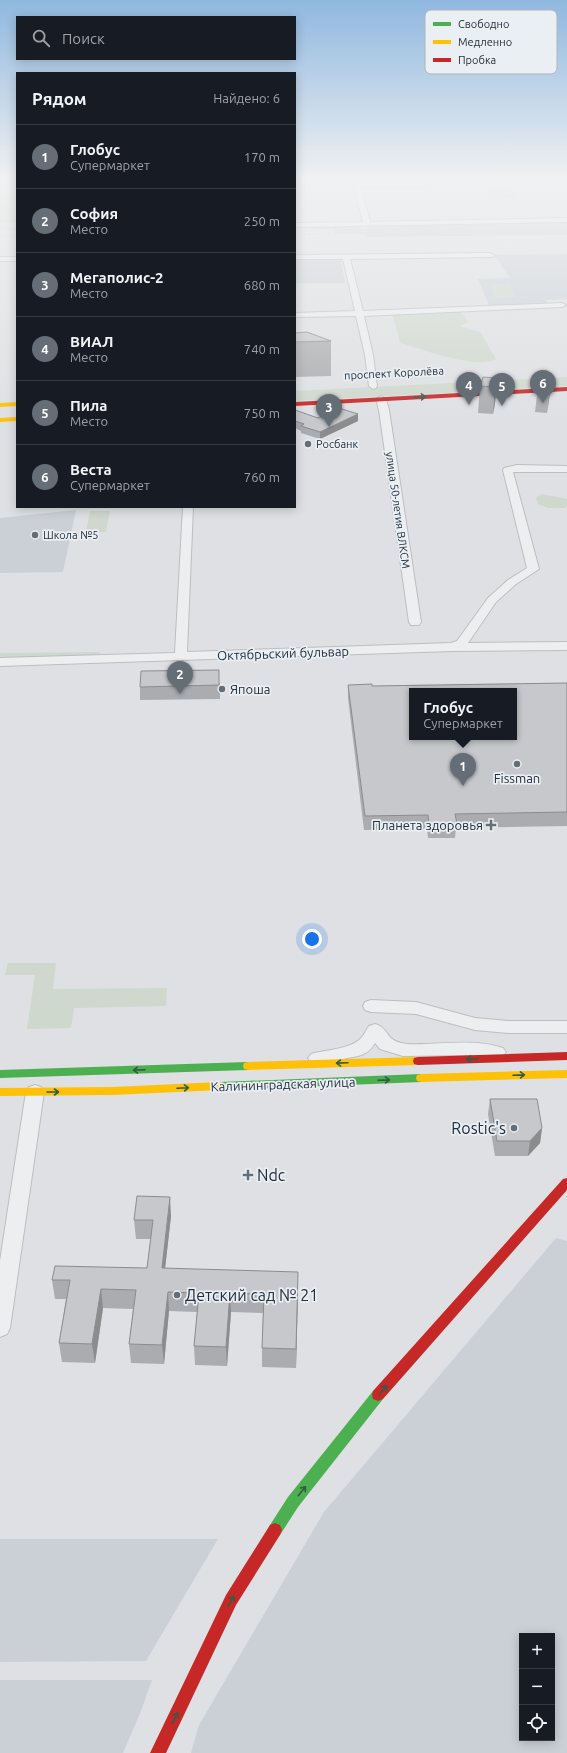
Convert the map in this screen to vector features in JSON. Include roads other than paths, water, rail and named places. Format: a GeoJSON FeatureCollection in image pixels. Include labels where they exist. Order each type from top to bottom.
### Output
{"type":"FeatureCollection","features":[{"type":"Feature","properties":{"kind":"main road","name":"проспект Королёва"},"geometry":{"type":"LineString","coordinates":[[369,386],[386,386]]}},
{"type":"Feature","properties":{"kind":"main road","name":"проспект Королёва"},"geometry":{"type":"LineString","coordinates":[[296,404],[567,389]]}},
{"type":"Feature","properties":{"kind":"main road"},"geometry":{"type":"LineString","coordinates":[[0,405],[16,404]]}},
{"type":"Feature","properties":{"kind":"main road"},"geometry":{"type":"LineString","coordinates":[[0,420],[16,419]]}},
{"type":"Feature","properties":{"kind":"main road","name":"Калининградская улица"},"geometry":{"type":"LineString","coordinates":[[0,1092],[36,1082],[289,1064],[567,1056]]}},
{"type":"Feature","properties":{"kind":"main road","name":"Калининградская улица"},"geometry":{"type":"LineString","coordinates":[[0,1074],[36,1082],[113,1091],[346,1081],[567,1074]]}},
{"type":"Feature","properties":{"kind":"main road"},"geometry":{"type":"LineString","coordinates":[[158,1753],[231,1600],[293,1502],[380,1393],[567,1182]]}},
{"type":"Feature","properties":{"kind":"street"},"geometry":{"type":"LineString","coordinates":[[347,261],[369,355],[369,386]]}},
{"type":"Feature","properties":{"kind":"street"},"geometry":{"type":"LineString","coordinates":[[296,315],[359,314],[562,305]]}},
{"type":"Feature","properties":{"kind":"street","name":"улица 50-летия ВЛКСМ"},"geometry":{"type":"LineString","coordinates":[[381,399],[384,410],[415,622]]}},
{"type":"Feature","properties":{"kind":"street"},"geometry":{"type":"LineString","coordinates":[[452,647],[460,644],[492,600],[512,582],[533,569],[508,470],[517,468],[567,470]]}},
{"type":"Feature","properties":{"kind":"street"},"geometry":{"type":"LineString","coordinates":[[181,656],[188,508]]}},
{"type":"Feature","properties":{"kind":"street","name":"Октябрьский бульвар"},"geometry":{"type":"LineString","coordinates":[[0,662],[452,647],[567,646]]}},
{"type":"Feature","properties":{"kind":"street"},"geometry":{"type":"LineString","coordinates":[[372,1006],[416,1008],[475,1024],[508,1027],[567,1027]]}},
{"type":"Feature","properties":{"kind":"street","name":"Калининградская улица"},"geometry":{"type":"LineString","coordinates":[[289,1064],[358,1050],[366,1044],[374,1030],[386,1045],[404,1050],[471,1049],[499,1052],[522,1058]]}},
{"type":"Feature","properties":{"kind":"street"},"geometry":{"type":"LineString","coordinates":[[0,1328],[36,1082]]}},
{"type":"Feature","properties":{"kind":"place","name":"Веста"},"geometry":{"type":"Point","coordinates":[543,403]}},
{"type":"Feature","properties":{"kind":"place","name":"ВИАЛ"},"geometry":{"type":"Point","coordinates":[469,405]}},
{"type":"Feature","properties":{"kind":"place","name":"Пила"},"geometry":{"type":"Point","coordinates":[502,406]}},
{"type":"Feature","properties":{"kind":"place","name":"Мегаполис-2"},"geometry":{"type":"Point","coordinates":[329,427]}},
{"type":"Feature","properties":{"kind":"place","name":"Росбанк"},"geometry":{"type":"Point","coordinates":[308,444]}},
{"type":"Feature","properties":{"kind":"place","name":"Школа №5"},"geometry":{"type":"Point","coordinates":[35,535]}},
{"type":"Feature","properties":{"kind":"place","name":"Япоша"},"geometry":{"type":"Point","coordinates":[222,689]}},
{"type":"Feature","properties":{"kind":"place","name":"София"},"geometry":{"type":"Point","coordinates":[180,694]}},
{"type":"Feature","properties":{"kind":"place","name":"Fissman"},"geometry":{"type":"Point","coordinates":[517,764]}},
{"type":"Feature","properties":{"kind":"place","name":"Глобус"},"geometry":{"type":"Point","coordinates":[463,786]}},
{"type":"Feature","properties":{"kind":"place","name":"Планета здоровья"},"geometry":{"type":"Point","coordinates":[491,825]}},
{"type":"Feature","properties":{"kind":"place","name":"Rostic's"},"geometry":{"type":"Point","coordinates":[514,1128]}},
{"type":"Feature","properties":{"kind":"place","name":"Ndc"},"geometry":{"type":"Point","coordinates":[248,1175]}},
{"type":"Feature","properties":{"kind":"place","name":"Детский сад № 21"},"geometry":{"type":"Point","coordinates":[177,1295]}}]}
